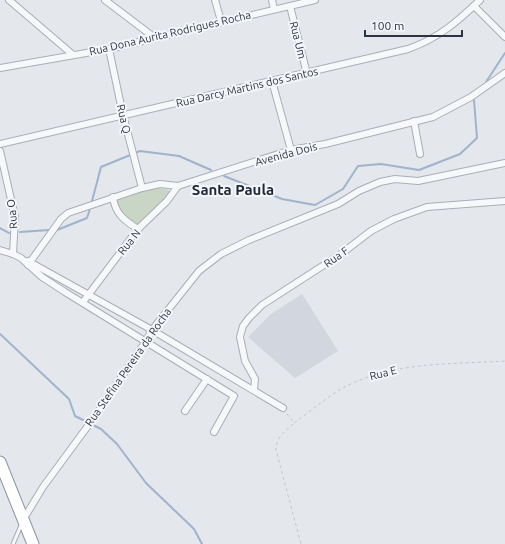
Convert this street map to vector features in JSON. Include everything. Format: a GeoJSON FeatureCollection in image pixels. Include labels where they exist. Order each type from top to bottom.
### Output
{"type":"FeatureCollection","features":[{"type":"Feature","properties":{"kind":"highway"},"geometry":{"type":"LineString","coordinates":[[0,462],[33,544]]}},
{"type":"Feature","properties":{"kind":"street"},"geometry":{"type":"LineString","coordinates":[[9,0],[72,54]]}},
{"type":"Feature","properties":{"kind":"street"},"geometry":{"type":"LineString","coordinates":[[105,0],[155,38]]}},
{"type":"Feature","properties":{"kind":"street"},"geometry":{"type":"LineString","coordinates":[[215,0],[221,21]]}},
{"type":"Feature","properties":{"kind":"street"},"geometry":{"type":"LineString","coordinates":[[272,0],[274,9]]}},
{"type":"Feature","properties":{"kind":"street","name":"Rua Dona Aurita Rodrigues Rocha"},"geometry":{"type":"LineString","coordinates":[[0,68],[109,48],[315,0]]}},
{"type":"Feature","properties":{"kind":"street","name":"Rua Darcy Martins dos Santos"},"geometry":{"type":"LineString","coordinates":[[0,144],[375,58],[428,42],[445,31],[480,0]]}},
{"type":"Feature","properties":{"kind":"street","name":"Rua Um"},"geometry":{"type":"LineString","coordinates":[[290,6],[306,74]]}},
{"type":"Feature","properties":{"kind":"street"},"geometry":{"type":"LineString","coordinates":[[474,6],[505,37]]}},
{"type":"Feature","properties":{"kind":"street","name":"Rua Q"},"geometry":{"type":"LineString","coordinates":[[109,48],[123,115],[142,188]]}},
{"type":"Feature","properties":{"kind":"street","name":"Avenida Dois"},"geometry":{"type":"LineString","coordinates":[[29,264],[61,219],[75,210],[142,188],[160,184],[178,186],[291,150],[325,144],[414,121],[445,111],[471,97],[505,73]]}},
{"type":"Feature","properties":{"kind":"street"},"geometry":{"type":"LineString","coordinates":[[272,81],[291,150]]}},
{"type":"Feature","properties":{"kind":"street"},"geometry":{"type":"LineString","coordinates":[[414,121],[420,154]]}},
{"type":"Feature","properties":{"kind":"street","name":"Rua O"},"geometry":{"type":"LineString","coordinates":[[0,151],[15,217],[13,254]]}},
{"type":"Feature","properties":{"kind":"street","name":"Rua Stefina Pereira da Rocha"},"geometry":{"type":"LineString","coordinates":[[23,520],[43,486],[93,419],[152,330],[199,271],[221,254],[249,240],[338,204],[359,191],[380,182],[395,179],[418,181],[505,163]]}},
{"type":"Feature","properties":{"kind":"street","name":"Rua N"},"geometry":{"type":"LineString","coordinates":[[83,302],[138,230],[167,201],[178,186]]}},
{"type":"Feature","properties":{"kind":"street"},"geometry":{"type":"LineString","coordinates":[[113,197],[114,206],[117,212],[127,223],[138,230]]}},
{"type":"Feature","properties":{"kind":"street","name":"Rua F"},"geometry":{"type":"LineString","coordinates":[[254,390],[255,379],[245,361],[240,337],[243,326],[262,305],[341,254],[371,231],[394,219],[427,207],[505,201]]}},
{"type":"Feature","properties":{"kind":"street"},"geometry":{"type":"LineString","coordinates":[[0,250],[21,258],[42,277],[234,396],[214,432]]}},
{"type":"Feature","properties":{"kind":"street"},"geometry":{"type":"LineString","coordinates":[[29,264],[88,294],[152,330],[284,408]]}},
{"type":"Feature","properties":{"kind":"street"},"geometry":{"type":"LineString","coordinates":[[185,411],[207,379]]}},
{"type":"Feature","properties":{"kind":"lane"},"geometry":{"type":"LineString","coordinates":[[12,544],[23,520]]}},
{"type":"Feature","properties":{"kind":"path","name":"Rua E"},"geometry":{"type":"LineString","coordinates":[[301,544],[276,450],[276,443],[282,434],[294,423],[331,395],[359,380],[391,369],[505,361]]}},
{"type":"Feature","properties":{"kind":"path"},"geometry":{"type":"LineString","coordinates":[[284,408],[294,423]]}},
{"type":"Feature","properties":{"kind":"shaded area"},"geometry":{"type":"Polygon","coordinates":[[[302,294],[338,351],[295,378],[248,337],[271,314],[302,294]]]}},
{"type":"Feature","properties":{"kind":"green space"},"geometry":{"type":"Polygon","coordinates":[[[158,188],[169,190],[169,194],[137,225],[129,221],[117,210],[116,198],[158,188]]]}},
{"type":"Feature","properties":{"kind":"waterway"},"geometry":{"type":"LineString","coordinates":[[486,82],[505,53]]}},
{"type":"Feature","properties":{"kind":"waterway"},"geometry":{"type":"LineString","coordinates":[[224,176],[282,199],[315,205],[343,189],[358,166],[381,164],[419,170],[460,154],[477,138],[474,100]]}},
{"type":"Feature","properties":{"kind":"waterway"},"geometry":{"type":"LineString","coordinates":[[92,201],[101,167],[140,151],[179,156],[211,170]]}},
{"type":"Feature","properties":{"kind":"waterway"},"geometry":{"type":"LineString","coordinates":[[57,230],[87,218],[90,209]]}},
{"type":"Feature","properties":{"kind":"waterway"},"geometry":{"type":"LineString","coordinates":[[0,228],[9,233]]}},
{"type":"Feature","properties":{"kind":"waterway"},"geometry":{"type":"LineString","coordinates":[[20,232],[49,230]]}},
{"type":"Feature","properties":{"kind":"waterway"},"geometry":{"type":"LineString","coordinates":[[0,334],[69,399],[75,416],[101,429],[117,444],[146,483],[194,529],[202,544]]}},
{"type":"Feature","properties":{"kind":"district","name":"Santa Paula"},"geometry":{"type":"Point","coordinates":[233,189]}}]}
